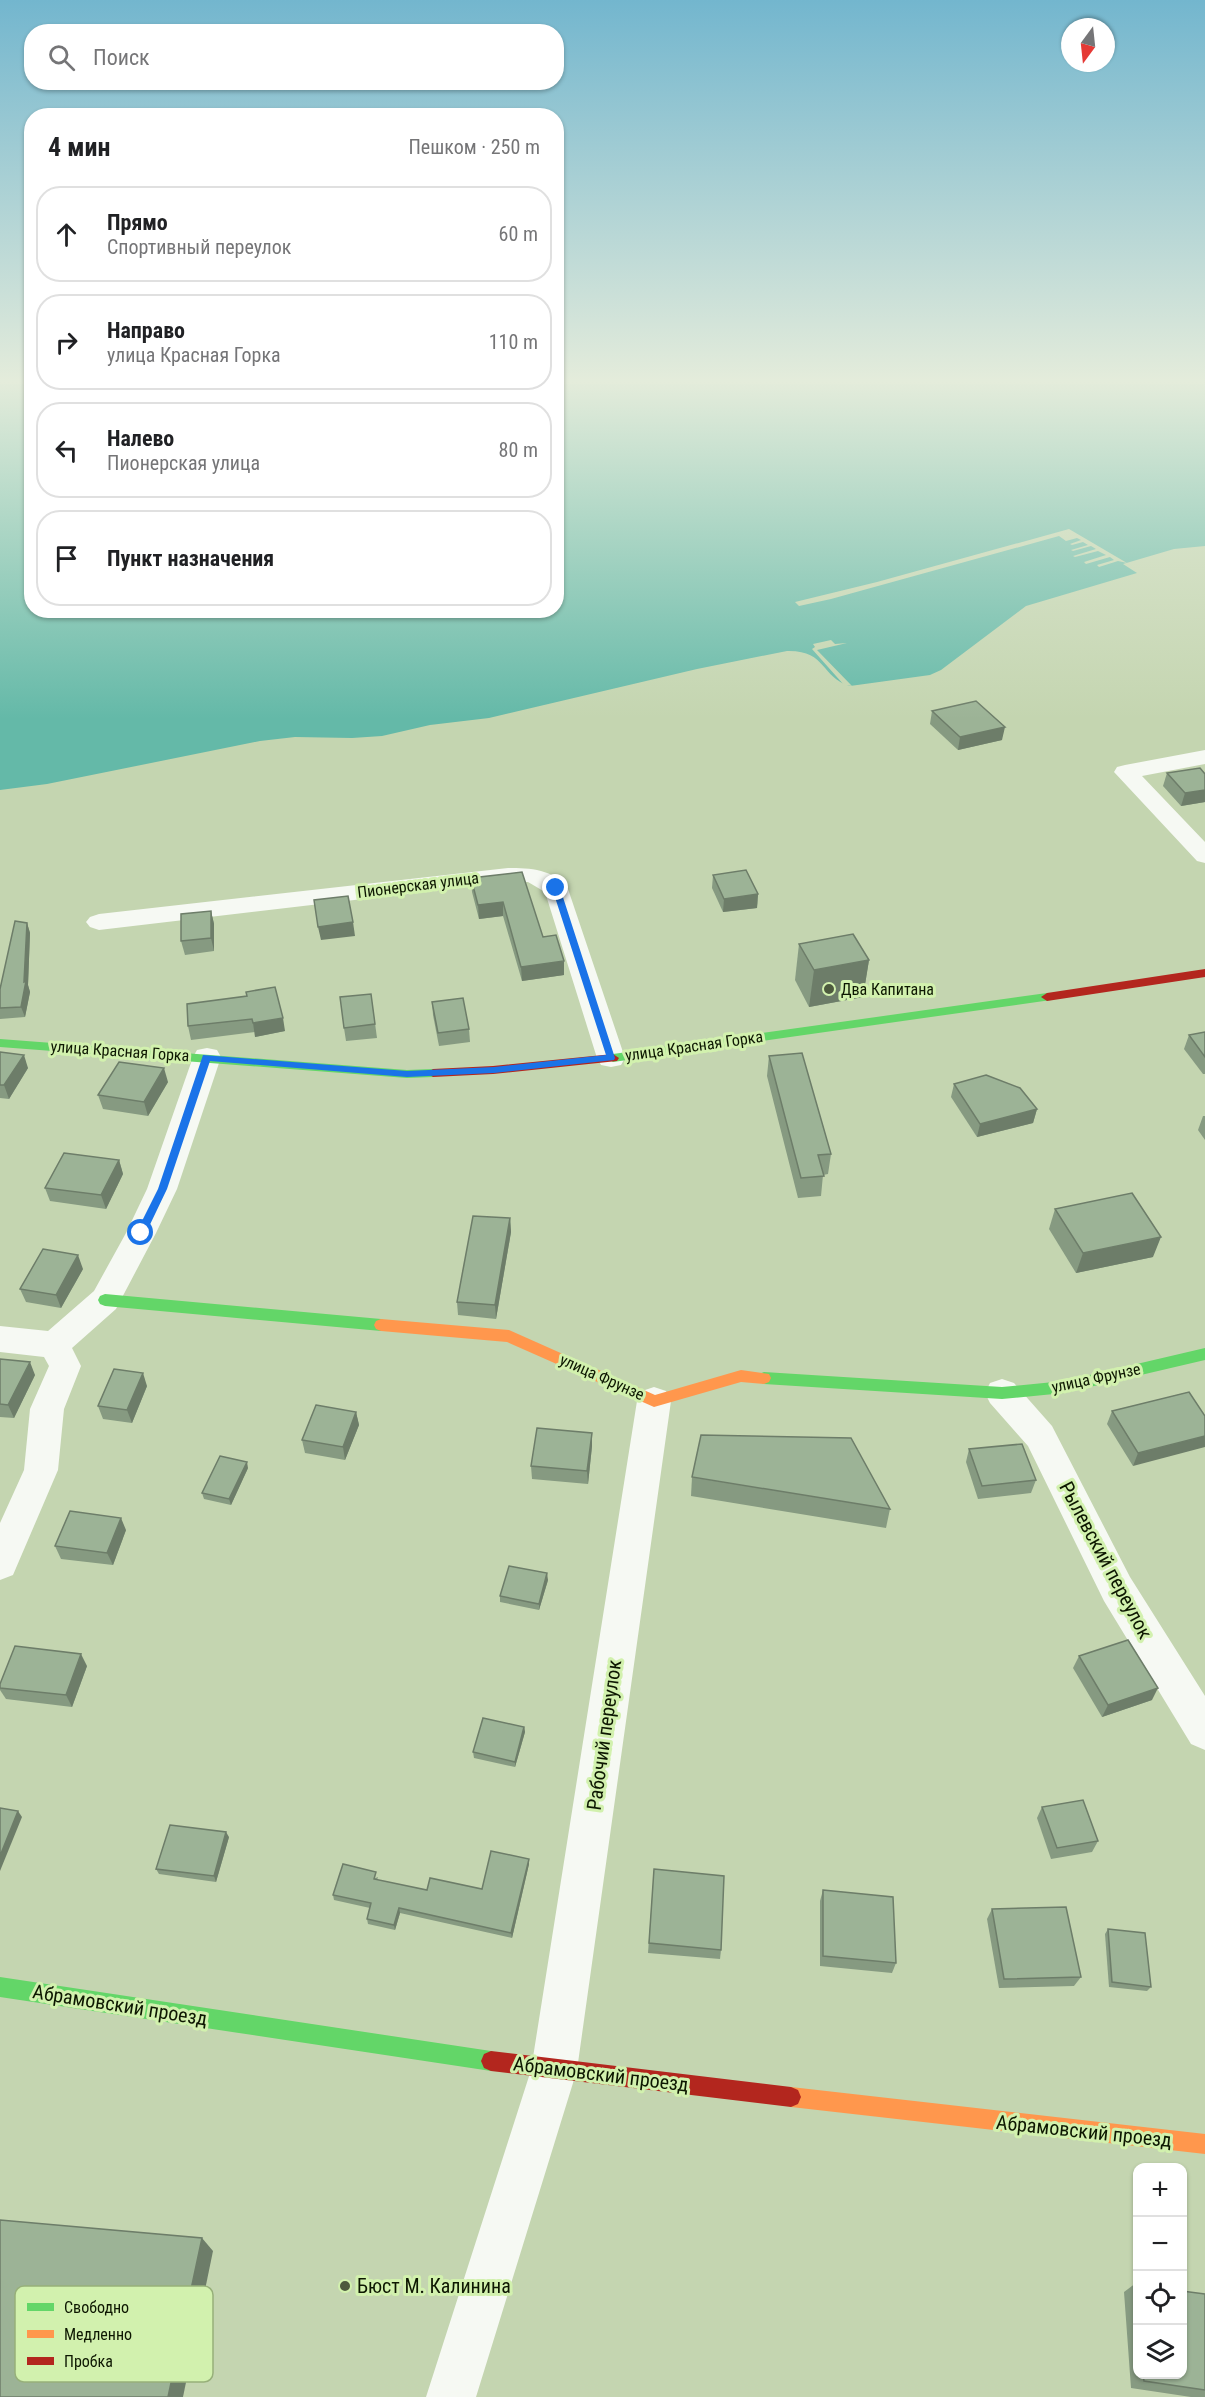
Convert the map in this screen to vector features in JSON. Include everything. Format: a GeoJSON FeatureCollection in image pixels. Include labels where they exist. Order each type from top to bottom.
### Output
{"type":"FeatureCollection","features":[{"type":"Feature","properties":{"kind":"street"},"geometry":{"type":"LineString","coordinates":[[1205,757],[1125,772],[1151,796],[1205,856]]}},
{"type":"Feature","properties":{"kind":"street","name":"Пионерская улица"},"geometry":{"type":"LineString","coordinates":[[99,922],[254,906],[472,878],[530,875],[545,880],[556,888],[611,1058]]}},
{"type":"Feature","properties":{"kind":"street","name":"улица Красная Горка"},"geometry":{"type":"LineString","coordinates":[[0,1043],[407,1074],[494,1070],[611,1058],[904,1018],[1205,973]]}},
{"type":"Feature","properties":{"kind":"street"},"geometry":{"type":"LineString","coordinates":[[0,1339],[54,1345],[105,1300],[162,1189],[207,1058]]}},
{"type":"Feature","properties":{"kind":"street","name":"улица Фрунзе"},"geometry":{"type":"LineString","coordinates":[[105,1300],[509,1335],[654,1401],[741,1376],[1002,1393],[1064,1387],[1205,1354]]}},
{"type":"Feature","properties":{"kind":"street"},"geometry":{"type":"LineString","coordinates":[[0,1564],[41,1470],[47,1409],[65,1366],[54,1345]]}},
{"type":"Feature","properties":{"kind":"street","name":"Рылевский переулок"},"geometry":{"type":"LineString","coordinates":[[1002,1393],[1040,1436],[1117,1589],[1205,1731]]}},
{"type":"Feature","properties":{"kind":"street","name":"Рабочий переулок"},"geometry":{"type":"LineString","coordinates":[[451,2397],[554,2070],[654,1401]]}},
{"type":"Feature","properties":{"kind":"street","name":"Абрамовский проезд"},"geometry":{"type":"LineString","coordinates":[[0,1987],[554,2070],[1205,2144]]}},
{"type":"Feature","properties":{"kind":"water"},"geometry":{"type":"Polygon","coordinates":[[[0,496],[24,496],[24,618],[564,618],[564,496],[1205,496],[1205,546],[1174,549],[1123,564],[1137,573],[1026,606],[941,670],[930,675],[850,686],[833,677],[817,659],[810,655],[787,651],[697,669],[489,718],[430,725],[382,736],[295,737],[260,741],[47,784],[0,790],[0,496]]]}},
{"type":"Feature","properties":{"kind":"pier"},"geometry":{"type":"Polygon","coordinates":[[[1069,529],[1127,563],[1118,561],[1099,567],[1097,565],[1114,560],[1110,557],[1086,564],[1084,562],[1106,555],[1098,551],[1075,557],[1073,556],[1096,549],[1091,546],[1073,551],[1071,550],[1088,545],[1083,542],[1072,545],[1070,544],[1081,540],[1077,538],[1066,541],[1059,536],[831,599],[799,606],[795,602],[877,582],[1069,529]]]}},
{"type":"Feature","properties":{"kind":"pier"},"geometry":{"type":"Polygon","coordinates":[[[831,640],[835,644],[847,643],[817,650],[852,686],[844,685],[812,649],[815,647],[813,644],[831,640]]]}},
{"type":"Feature","properties":{"kind":"building"},"geometry":{"type":"Polygon","coordinates":[[[976,701],[1005,727],[960,737],[932,711],[976,701]]]}},
{"type":"Feature","properties":{"kind":"building"},"geometry":{"type":"Polygon","coordinates":[[[1200,768],[1205,774],[1205,790],[1185,793],[1167,773],[1200,768]]]}},
{"type":"Feature","properties":{"kind":"building"},"geometry":{"type":"Polygon","coordinates":[[[746,870],[758,894],[724,899],[713,875],[746,870]]]}},
{"type":"Feature","properties":{"kind":"building"},"geometry":{"type":"Polygon","coordinates":[[[522,872],[543,937],[556,935],[564,961],[521,967],[503,902],[478,905],[471,878],[522,872]]]}},
{"type":"Feature","properties":{"kind":"building"},"geometry":{"type":"Polygon","coordinates":[[[348,896],[353,922],[318,927],[314,900],[348,896]]]}},
{"type":"Feature","properties":{"kind":"building"},"geometry":{"type":"Polygon","coordinates":[[[211,911],[211,938],[181,941],[181,914],[211,911]]]}},
{"type":"Feature","properties":{"kind":"building"},"geometry":{"type":"Polygon","coordinates":[[[15,921],[27,923],[24,982],[26,981],[21,1007],[0,1008],[0,989],[15,921]]]}},
{"type":"Feature","properties":{"kind":"building"},"geometry":{"type":"Polygon","coordinates":[[[853,934],[869,960],[814,970],[799,944],[853,934]]]}},
{"type":"Feature","properties":{"kind":"building"},"geometry":{"type":"Polygon","coordinates":[[[275,987],[283,1018],[253,1023],[252,1019],[188,1026],[187,1004],[247,996],[246,992],[275,987]]]}},
{"type":"Feature","properties":{"kind":"building"},"geometry":{"type":"Polygon","coordinates":[[[371,994],[375,1024],[344,1028],[340,997],[371,994]]]}},
{"type":"Feature","properties":{"kind":"building"},"geometry":{"type":"Polygon","coordinates":[[[463,998],[469,1029],[438,1033],[432,1002],[463,998]]]}},
{"type":"Feature","properties":{"kind":"building"},"geometry":{"type":"Polygon","coordinates":[[[1205,1032],[1205,1057],[1189,1035],[1205,1032]]]}},
{"type":"Feature","properties":{"kind":"building"},"geometry":{"type":"Polygon","coordinates":[[[0,1052],[24,1055],[4,1085],[0,1085],[0,1052]]]}},
{"type":"Feature","properties":{"kind":"building"},"geometry":{"type":"Polygon","coordinates":[[[802,1053],[831,1154],[818,1155],[824,1176],[801,1178],[769,1056],[802,1053]]]}},
{"type":"Feature","properties":{"kind":"building"},"geometry":{"type":"Polygon","coordinates":[[[119,1062],[164,1068],[144,1102],[98,1095],[119,1062]]]}},
{"type":"Feature","properties":{"kind":"building"},"geometry":{"type":"Polygon","coordinates":[[[986,1075],[1020,1088],[1037,1109],[980,1124],[954,1084],[986,1075]]]}},
{"type":"Feature","properties":{"kind":"building"},"geometry":{"type":"Polygon","coordinates":[[[64,1153],[119,1160],[101,1195],[45,1188],[64,1153]]]}},
{"type":"Feature","properties":{"kind":"building"},"geometry":{"type":"Polygon","coordinates":[[[1132,1193],[1161,1237],[1083,1253],[1055,1209],[1132,1193]]]}},
{"type":"Feature","properties":{"kind":"building"},"geometry":{"type":"Polygon","coordinates":[[[473,1216],[510,1218],[495,1305],[457,1302],[473,1216]]]}},
{"type":"Feature","properties":{"kind":"building"},"geometry":{"type":"Polygon","coordinates":[[[43,1249],[78,1255],[56,1295],[20,1289],[43,1249]]]}},
{"type":"Feature","properties":{"kind":"building"},"geometry":{"type":"Polygon","coordinates":[[[0,1359],[30,1362],[8,1405],[0,1404],[0,1359]]]}},
{"type":"Feature","properties":{"kind":"building"},"geometry":{"type":"Polygon","coordinates":[[[114,1369],[143,1373],[127,1410],[98,1406],[114,1369]]]}},
{"type":"Feature","properties":{"kind":"building"},"geometry":{"type":"Polygon","coordinates":[[[1189,1392],[1205,1416],[1205,1436],[1138,1453],[1112,1411],[1189,1392]]]}},
{"type":"Feature","properties":{"kind":"building"},"geometry":{"type":"Polygon","coordinates":[[[316,1405],[356,1412],[343,1447],[302,1440],[316,1405]]]}},
{"type":"Feature","properties":{"kind":"building"},"geometry":{"type":"Polygon","coordinates":[[[537,1428],[592,1433],[587,1471],[531,1466],[537,1428]]]}},
{"type":"Feature","properties":{"kind":"building"},"geometry":{"type":"Polygon","coordinates":[[[701,1435],[851,1438],[890,1509],[692,1477],[701,1435]]]}},
{"type":"Feature","properties":{"kind":"building"},"geometry":{"type":"Polygon","coordinates":[[[1022,1444],[1036,1480],[982,1486],[969,1449],[1022,1444]]]}},
{"type":"Feature","properties":{"kind":"building"},"geometry":{"type":"Polygon","coordinates":[[[220,1456],[247,1462],[229,1499],[202,1493],[220,1456]]]}},
{"type":"Feature","properties":{"kind":"building"},"geometry":{"type":"Polygon","coordinates":[[[70,1511],[121,1518],[107,1553],[55,1546],[70,1511]]]}},
{"type":"Feature","properties":{"kind":"building"},"geometry":{"type":"Polygon","coordinates":[[[509,1566],[547,1573],[539,1604],[500,1596],[509,1566]]]}},
{"type":"Feature","properties":{"kind":"building"},"geometry":{"type":"Polygon","coordinates":[[[1128,1640],[1158,1688],[1108,1705],[1079,1656],[1128,1640]]]}},
{"type":"Feature","properties":{"kind":"building"},"geometry":{"type":"Polygon","coordinates":[[[15,1646],[81,1654],[66,1695],[0,1688],[15,1646]]]}},
{"type":"Feature","properties":{"kind":"building"},"geometry":{"type":"Polygon","coordinates":[[[483,1718],[524,1727],[515,1762],[473,1752],[483,1718]]]}},
{"type":"Feature","properties":{"kind":"building"},"geometry":{"type":"Polygon","coordinates":[[[1083,1800],[1098,1841],[1057,1848],[1042,1807],[1083,1800]]]}},
{"type":"Feature","properties":{"kind":"building"},"geometry":{"type":"Polygon","coordinates":[[[0,1808],[18,1811],[0,1856],[0,1808]]]}},
{"type":"Feature","properties":{"kind":"building"},"geometry":{"type":"Polygon","coordinates":[[[170,1825],[226,1832],[214,1876],[156,1869],[170,1825]]]}},
{"type":"Feature","properties":{"kind":"building"},"geometry":{"type":"Polygon","coordinates":[[[491,1851],[529,1859],[511,1933],[399,1908],[394,1925],[367,1919],[371,1903],[333,1895],[343,1864],[376,1872],[374,1879],[427,1890],[430,1878],[482,1889],[491,1851]]]}},
{"type":"Feature","properties":{"kind":"building"},"geometry":{"type":"Polygon","coordinates":[[[654,1869],[724,1876],[721,1950],[649,1943],[654,1869]]]}},
{"type":"Feature","properties":{"kind":"building"},"geometry":{"type":"Polygon","coordinates":[[[823,1890],[893,1897],[896,1963],[823,1956],[823,1890]]]}},
{"type":"Feature","properties":{"kind":"building"},"geometry":{"type":"Polygon","coordinates":[[[1066,1907],[1081,1977],[1004,1979],[992,1909],[1066,1907]]]}},
{"type":"Feature","properties":{"kind":"building"},"geometry":{"type":"Polygon","coordinates":[[[1108,1929],[1145,1933],[1151,1987],[1112,1982],[1108,1929]]]}},
{"type":"Feature","properties":{"kind":"building"},"geometry":{"type":"Polygon","coordinates":[[[0,2220],[202,2238],[192,2286],[15,2286],[15,2382],[171,2382],[168,2397],[0,2397],[0,2220]]]}},
{"type":"Feature","properties":{"kind":"building"},"geometry":{"type":"Polygon","coordinates":[[[1187,2292],[1205,2294],[1205,2390],[1144,2381],[1144,2379],[1187,2379],[1187,2292]]]}},
{"type":"Feature","properties":{"kind":"traffic: fast"},"geometry":{"type":"LineString","coordinates":[[613,1058],[1047,997]]}},
{"type":"Feature","properties":{"kind":"traffic: fast"},"geometry":{"type":"LineString","coordinates":[[0,1043],[407,1074],[433,1073]]}},
{"type":"Feature","properties":{"kind":"traffic: fast"},"geometry":{"type":"LineString","coordinates":[[105,1300],[381,1325]]}},
{"type":"Feature","properties":{"kind":"traffic: fast"},"geometry":{"type":"LineString","coordinates":[[764,1378],[1002,1393],[1064,1387],[1205,1354]]}},
{"type":"Feature","properties":{"kind":"traffic: fast"},"geometry":{"type":"LineString","coordinates":[[0,1987],[491,2061]]}},
{"type":"Feature","properties":{"kind":"traffic: slow"},"geometry":{"type":"LineString","coordinates":[[381,1325],[509,1336],[654,1401],[741,1376],[764,1378]]}},
{"type":"Feature","properties":{"kind":"traffic: slow"},"geometry":{"type":"LineString","coordinates":[[791,2097],[1205,2144]]}},
{"type":"Feature","properties":{"kind":"traffic: jam"},"geometry":{"type":"LineString","coordinates":[[1047,997],[1205,973]]}},
{"type":"Feature","properties":{"kind":"traffic: jam"},"geometry":{"type":"LineString","coordinates":[[433,1073],[493,1070],[613,1058]]}},
{"type":"Feature","properties":{"kind":"traffic: jam"},"geometry":{"type":"LineString","coordinates":[[491,2061],[791,2097]]}},
{"type":"Feature","properties":{"kind":"place","name":"Два Капитана"},"geometry":{"type":"Point","coordinates":[829,989]}},
{"type":"Feature","properties":{"kind":"place","name":"Бюст М. Калинина"},"geometry":{"type":"Point","coordinates":[345,2286]}},
{"type":"Feature","properties":{"kind":"route"},"geometry":{"type":"LineString","coordinates":[[141,1233],[162,1189],[207,1058],[407,1074],[494,1070],[611,1058],[556,888]]}}]}
